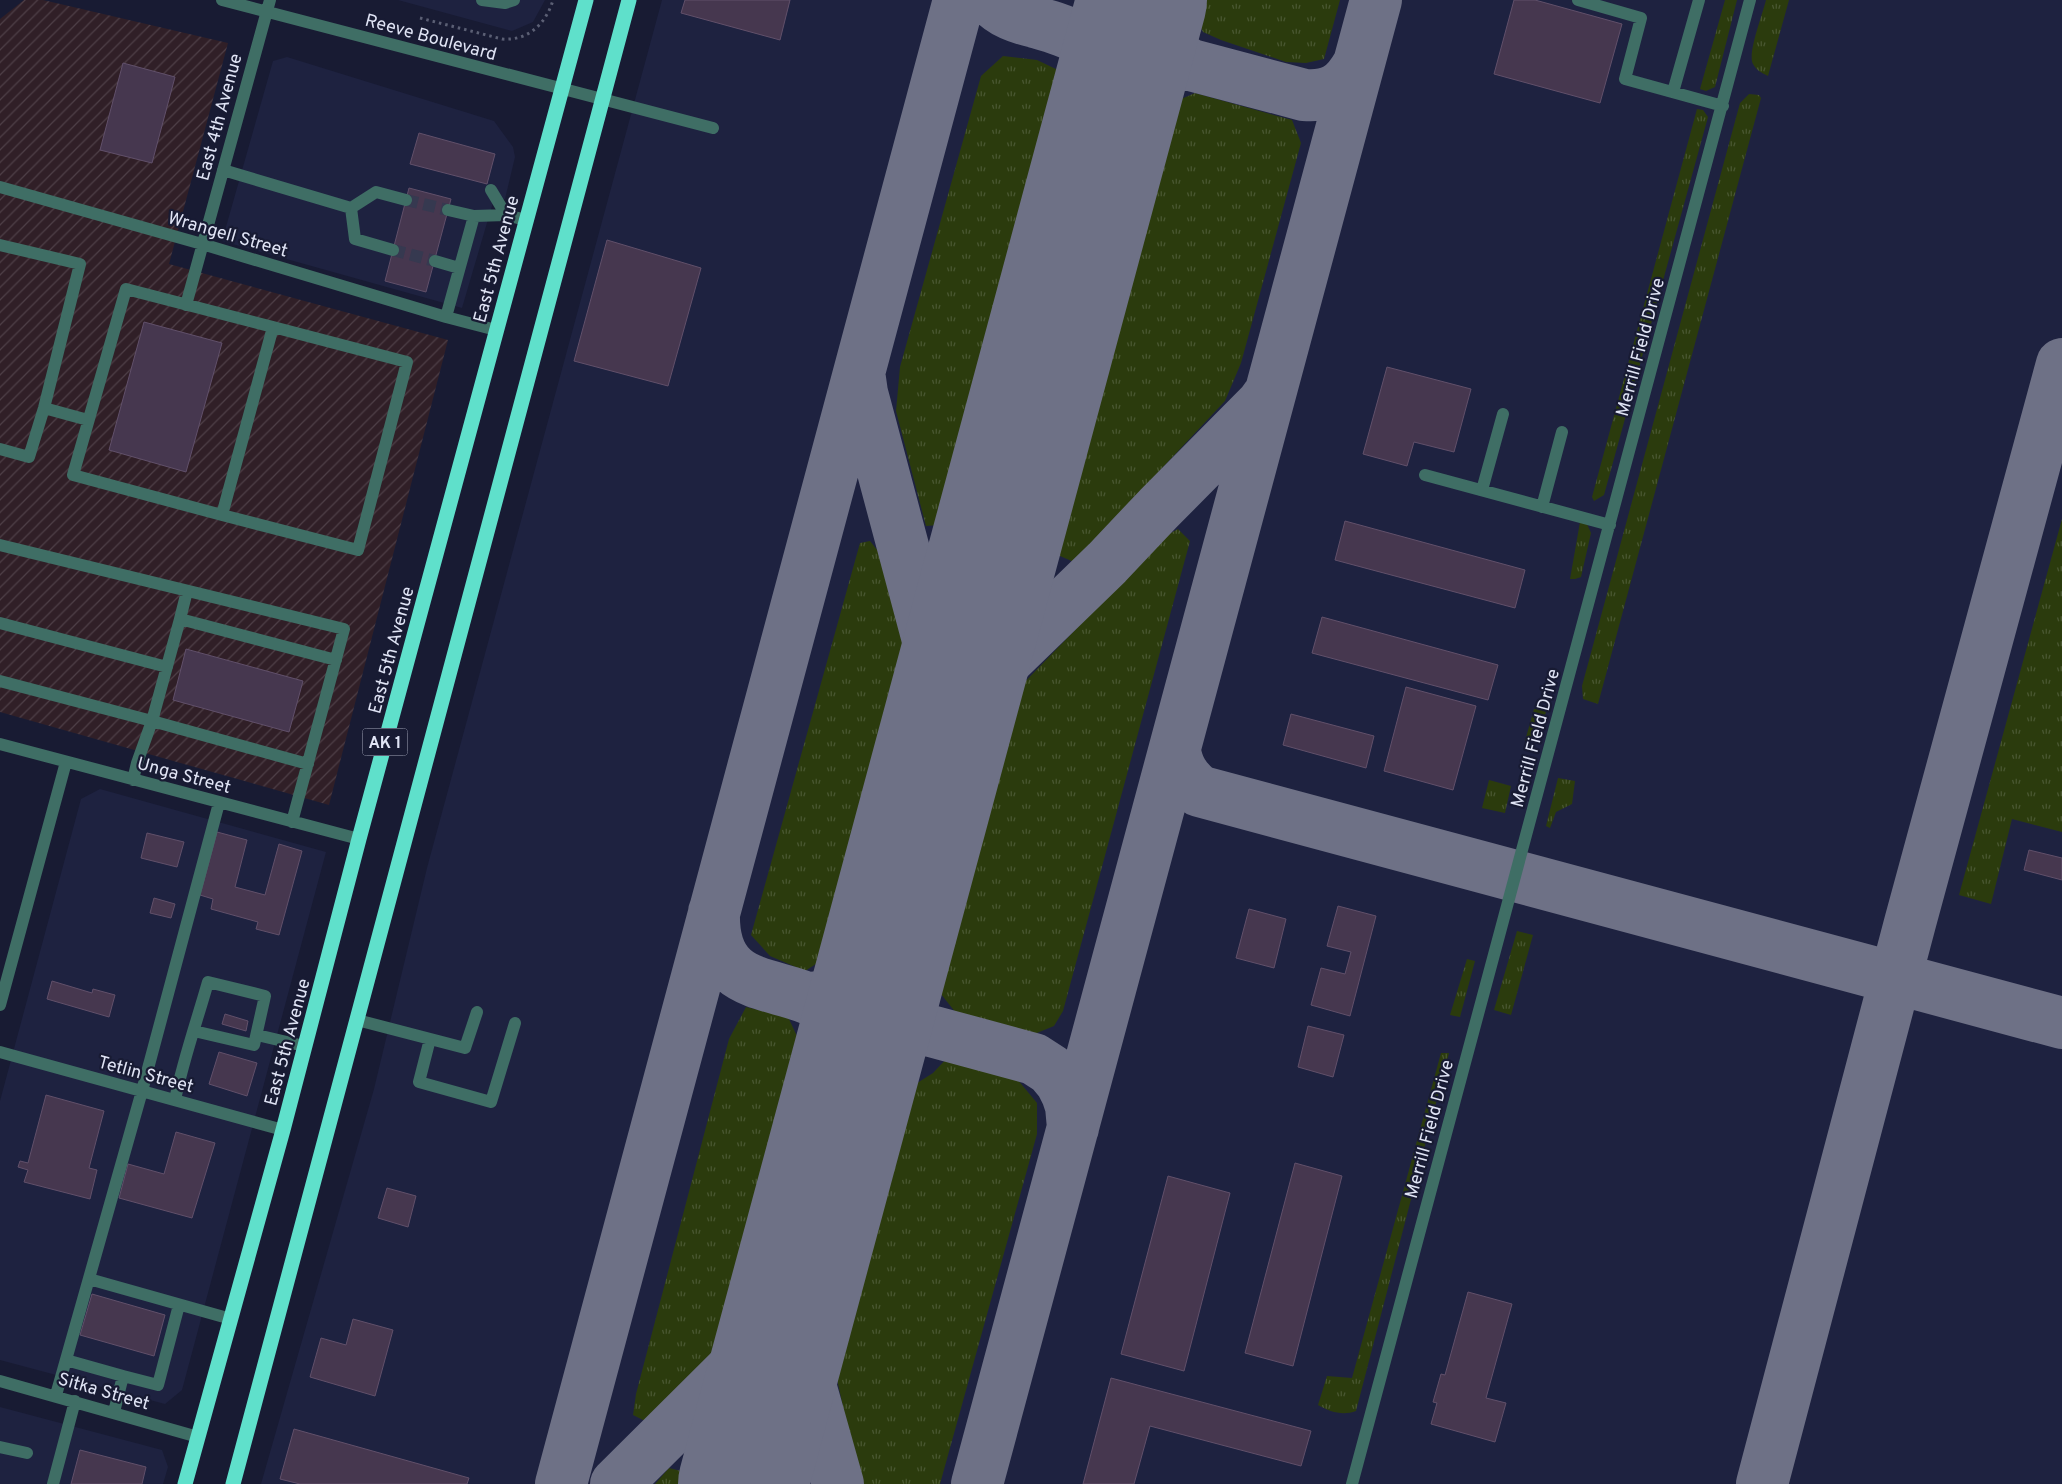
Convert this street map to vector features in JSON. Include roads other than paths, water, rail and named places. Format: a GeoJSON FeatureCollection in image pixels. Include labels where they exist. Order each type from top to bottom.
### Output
{"type":"FeatureCollection","features":[{"type":"Feature","properties":{"kind":"highway","name":"East 5th Avenue"},"geometry":{"type":"LineString","coordinates":[[185,1484],[283,1130],[359,839],[586,0]]}},
{"type":"Feature","properties":{"kind":"highway","name":"AK 1"},"geometry":{"type":"LineString","coordinates":[[233,1484],[629,0]]}},
{"type":"Feature","properties":{"kind":"street","name":"Reeve Boulevard"},"geometry":{"type":"LineString","coordinates":[[222,0],[268,6],[562,90],[713,128]]}},
{"type":"Feature","properties":{"kind":"street"},"geometry":{"type":"LineString","coordinates":[[482,0],[506,3],[514,0]]}},
{"type":"Feature","properties":{"kind":"street"},"geometry":{"type":"LineString","coordinates":[[1578,0],[1641,18],[1625,79],[1723,106]]}},
{"type":"Feature","properties":{"kind":"street"},"geometry":{"type":"LineString","coordinates":[[1673,92],[1699,0]]}},
{"type":"Feature","properties":{"kind":"street","name":"Merrill Field Drive"},"geometry":{"type":"LineString","coordinates":[[1352,1484],[1750,0]]}},
{"type":"Feature","properties":{"kind":"street","name":"East 4th Avenue"},"geometry":{"type":"LineString","coordinates":[[186,305],[268,6]]}},
{"type":"Feature","properties":{"kind":"street"},"geometry":{"type":"LineString","coordinates":[[223,170],[351,208],[376,192],[406,200]]}},
{"type":"Feature","properties":{"kind":"street","name":"Wrangell Street"},"geometry":{"type":"LineString","coordinates":[[0,187],[496,330]]}},
{"type":"Feature","properties":{"kind":"street"},"geometry":{"type":"LineString","coordinates":[[491,190],[506,215]]}},
{"type":"Feature","properties":{"kind":"street"},"geometry":{"type":"LineString","coordinates":[[351,208],[355,239],[393,250]]}},
{"type":"Feature","properties":{"kind":"street"},"geometry":{"type":"LineString","coordinates":[[448,210],[474,216],[506,215],[526,220]]}},
{"type":"Feature","properties":{"kind":"street"},"geometry":{"type":"LineString","coordinates":[[446,317],[474,216]]}},
{"type":"Feature","properties":{"kind":"street"},"geometry":{"type":"LineString","coordinates":[[0,245],[80,264],[44,408],[29,457],[0,449]]}},
{"type":"Feature","properties":{"kind":"street"},"geometry":{"type":"LineString","coordinates":[[435,261],[460,268]]}},
{"type":"Feature","properties":{"kind":"street"},"geometry":{"type":"LineString","coordinates":[[126,289],[274,327],[407,362],[358,550],[73,475],[126,289]]}},
{"type":"Feature","properties":{"kind":"street"},"geometry":{"type":"LineString","coordinates":[[222,515],[274,327]]}},
{"type":"Feature","properties":{"kind":"street"},"geometry":{"type":"LineString","coordinates":[[44,408],[88,420]]}},
{"type":"Feature","properties":{"kind":"street"},"geometry":{"type":"LineString","coordinates":[[1482,490],[1503,414]]}},
{"type":"Feature","properties":{"kind":"street"},"geometry":{"type":"LineString","coordinates":[[1542,507],[1562,432]]}},
{"type":"Feature","properties":{"kind":"street"},"geometry":{"type":"LineString","coordinates":[[1425,475],[1610,525]]}},
{"type":"Feature","properties":{"kind":"street"},"geometry":{"type":"LineString","coordinates":[[0,545],[344,629],[292,822]]}},
{"type":"Feature","properties":{"kind":"street"},"geometry":{"type":"LineString","coordinates":[[133,780],[152,721],[188,591]]}},
{"type":"Feature","properties":{"kind":"street"},"geometry":{"type":"LineString","coordinates":[[180,620],[336,660]]}},
{"type":"Feature","properties":{"kind":"street"},"geometry":{"type":"LineString","coordinates":[[0,623],[167,667]]}},
{"type":"Feature","properties":{"kind":"street"},"geometry":{"type":"LineString","coordinates":[[0,681],[308,764]]}},
{"type":"Feature","properties":{"kind":"street","name":"Unga Street"},"geometry":{"type":"LineString","coordinates":[[0,744],[359,839]]}},
{"type":"Feature","properties":{"kind":"street"},"geometry":{"type":"LineString","coordinates":[[0,1005],[66,762]]}},
{"type":"Feature","properties":{"kind":"street"},"geometry":{"type":"LineString","coordinates":[[56,1396],[142,1091],[219,803]]}},
{"type":"Feature","properties":{"kind":"street"},"geometry":{"type":"LineString","coordinates":[[175,1100],[194,1031],[208,982],[265,996],[254,1045],[194,1031]]}},
{"type":"Feature","properties":{"kind":"street"},"geometry":{"type":"LineString","coordinates":[[357,1020],[465,1048],[478,1012]]}},
{"type":"Feature","properties":{"kind":"street"},"geometry":{"type":"LineString","coordinates":[[430,1039],[419,1082],[491,1102],[515,1023]]}},
{"type":"Feature","properties":{"kind":"street"},"geometry":{"type":"LineString","coordinates":[[257,1035],[304,1046]]}},
{"type":"Feature","properties":{"kind":"street","name":"Tetlin Street"},"geometry":{"type":"LineString","coordinates":[[0,1052],[283,1130]]}},
{"type":"Feature","properties":{"kind":"street"},"geometry":{"type":"LineString","coordinates":[[89,1279],[231,1319]]}},
{"type":"Feature","properties":{"kind":"street"},"geometry":{"type":"LineString","coordinates":[[66,1360],[158,1385],[179,1305]]}},
{"type":"Feature","properties":{"kind":"street"},"geometry":{"type":"LineString","coordinates":[[114,1412],[122,1376]]}},
{"type":"Feature","properties":{"kind":"street","name":"Sitka Street"},"geometry":{"type":"LineString","coordinates":[[0,1381],[198,1437]]}},
{"type":"Feature","properties":{"kind":"street"},"geometry":{"type":"LineString","coordinates":[[53,1484],[75,1401]]}},
{"type":"Feature","properties":{"kind":"street"},"geometry":{"type":"LineString","coordinates":[[0,1446],[27,1453]]}},
{"type":"Feature","properties":{"kind":"tunnel"},"geometry":{"type":"LineString","coordinates":[[406,200],[448,210]]}},
{"type":"Feature","properties":{"kind":"tunnel"},"geometry":{"type":"LineString","coordinates":[[393,250],[435,261]]}}]}
